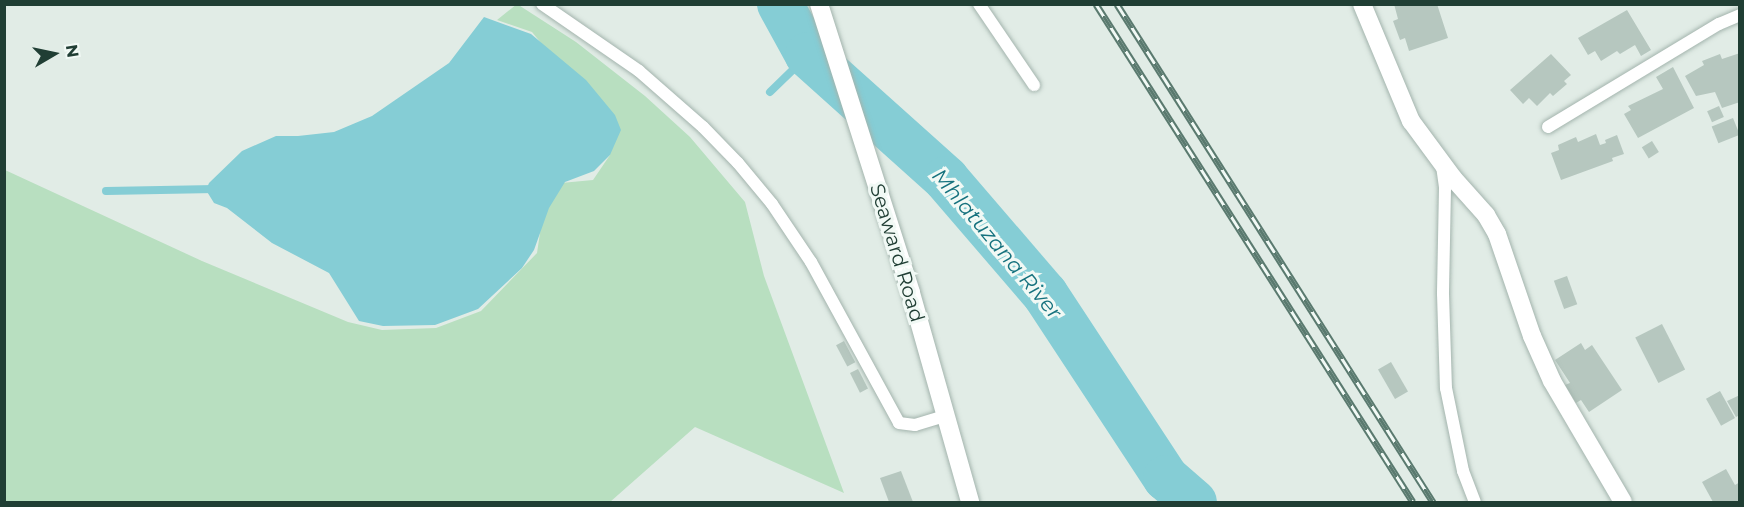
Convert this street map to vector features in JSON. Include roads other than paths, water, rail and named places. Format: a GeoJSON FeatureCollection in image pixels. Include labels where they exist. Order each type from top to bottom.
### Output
{"type":"FeatureCollection","features":[{"type":"Feature","properties":{"kind":"street","name":"Seaward Road"},"geometry":{"type":"LineString","coordinates":[[819,4],[911,293],[970,502]]}},
{"type":"Feature","properties":{"kind":"street"},"geometry":{"type":"LineString","coordinates":[[1362,4],[1411,121],[1441,162],[1486,215],[1497,234],[1532,336],[1552,381],[1623,502]]}},
{"type":"Feature","properties":{"kind":"lane"},"geometry":{"type":"LineString","coordinates":[[542,4],[639,71],[703,127],[738,163],[772,204],[811,262],[899,423],[915,425],[945,416]]}},
{"type":"Feature","properties":{"kind":"lane"},"geometry":{"type":"LineString","coordinates":[[979,4],[1034,85]]}},
{"type":"Feature","properties":{"kind":"lane"},"geometry":{"type":"LineString","coordinates":[[1548,127],[1719,24],[1740,15]]}},
{"type":"Feature","properties":{"kind":"lane"},"geometry":{"type":"LineString","coordinates":[[1441,162],[1445,188],[1443,294],[1446,388],[1463,471],[1475,502]]}},
{"type":"Feature","properties":{"kind":"water"},"geometry":{"type":"Polygon","coordinates":[[[484,17],[531,34],[586,80],[615,115],[621,130],[610,155],[594,171],[565,182],[549,208],[534,250],[522,268],[478,309],[435,325],[383,326],[359,321],[329,273],[272,243],[227,208],[214,203],[206,190],[209,183],[242,151],[276,136],[334,132],[372,116],[449,63],[484,17]]]}},
{"type":"Feature","properties":{"kind":"waterway","name":"Mhlatuzana River"},"geometry":{"type":"LineString","coordinates":[[780,4],[808,55],[946,179],[1045,294],[1166,478],[1194,502]]}},
{"type":"Feature","properties":{"kind":"waterway"},"geometry":{"type":"LineString","coordinates":[[770,92],[808,55]]}},
{"type":"Feature","properties":{"kind":"waterway"},"geometry":{"type":"LineString","coordinates":[[106,191],[215,189]]}},
{"type":"Feature","properties":{"kind":"railway"},"geometry":{"type":"LineString","coordinates":[[1096,4],[1413,502]]}},
{"type":"Feature","properties":{"kind":"railway"},"geometry":{"type":"LineString","coordinates":[[1117,4],[1433,502]]}}]}
